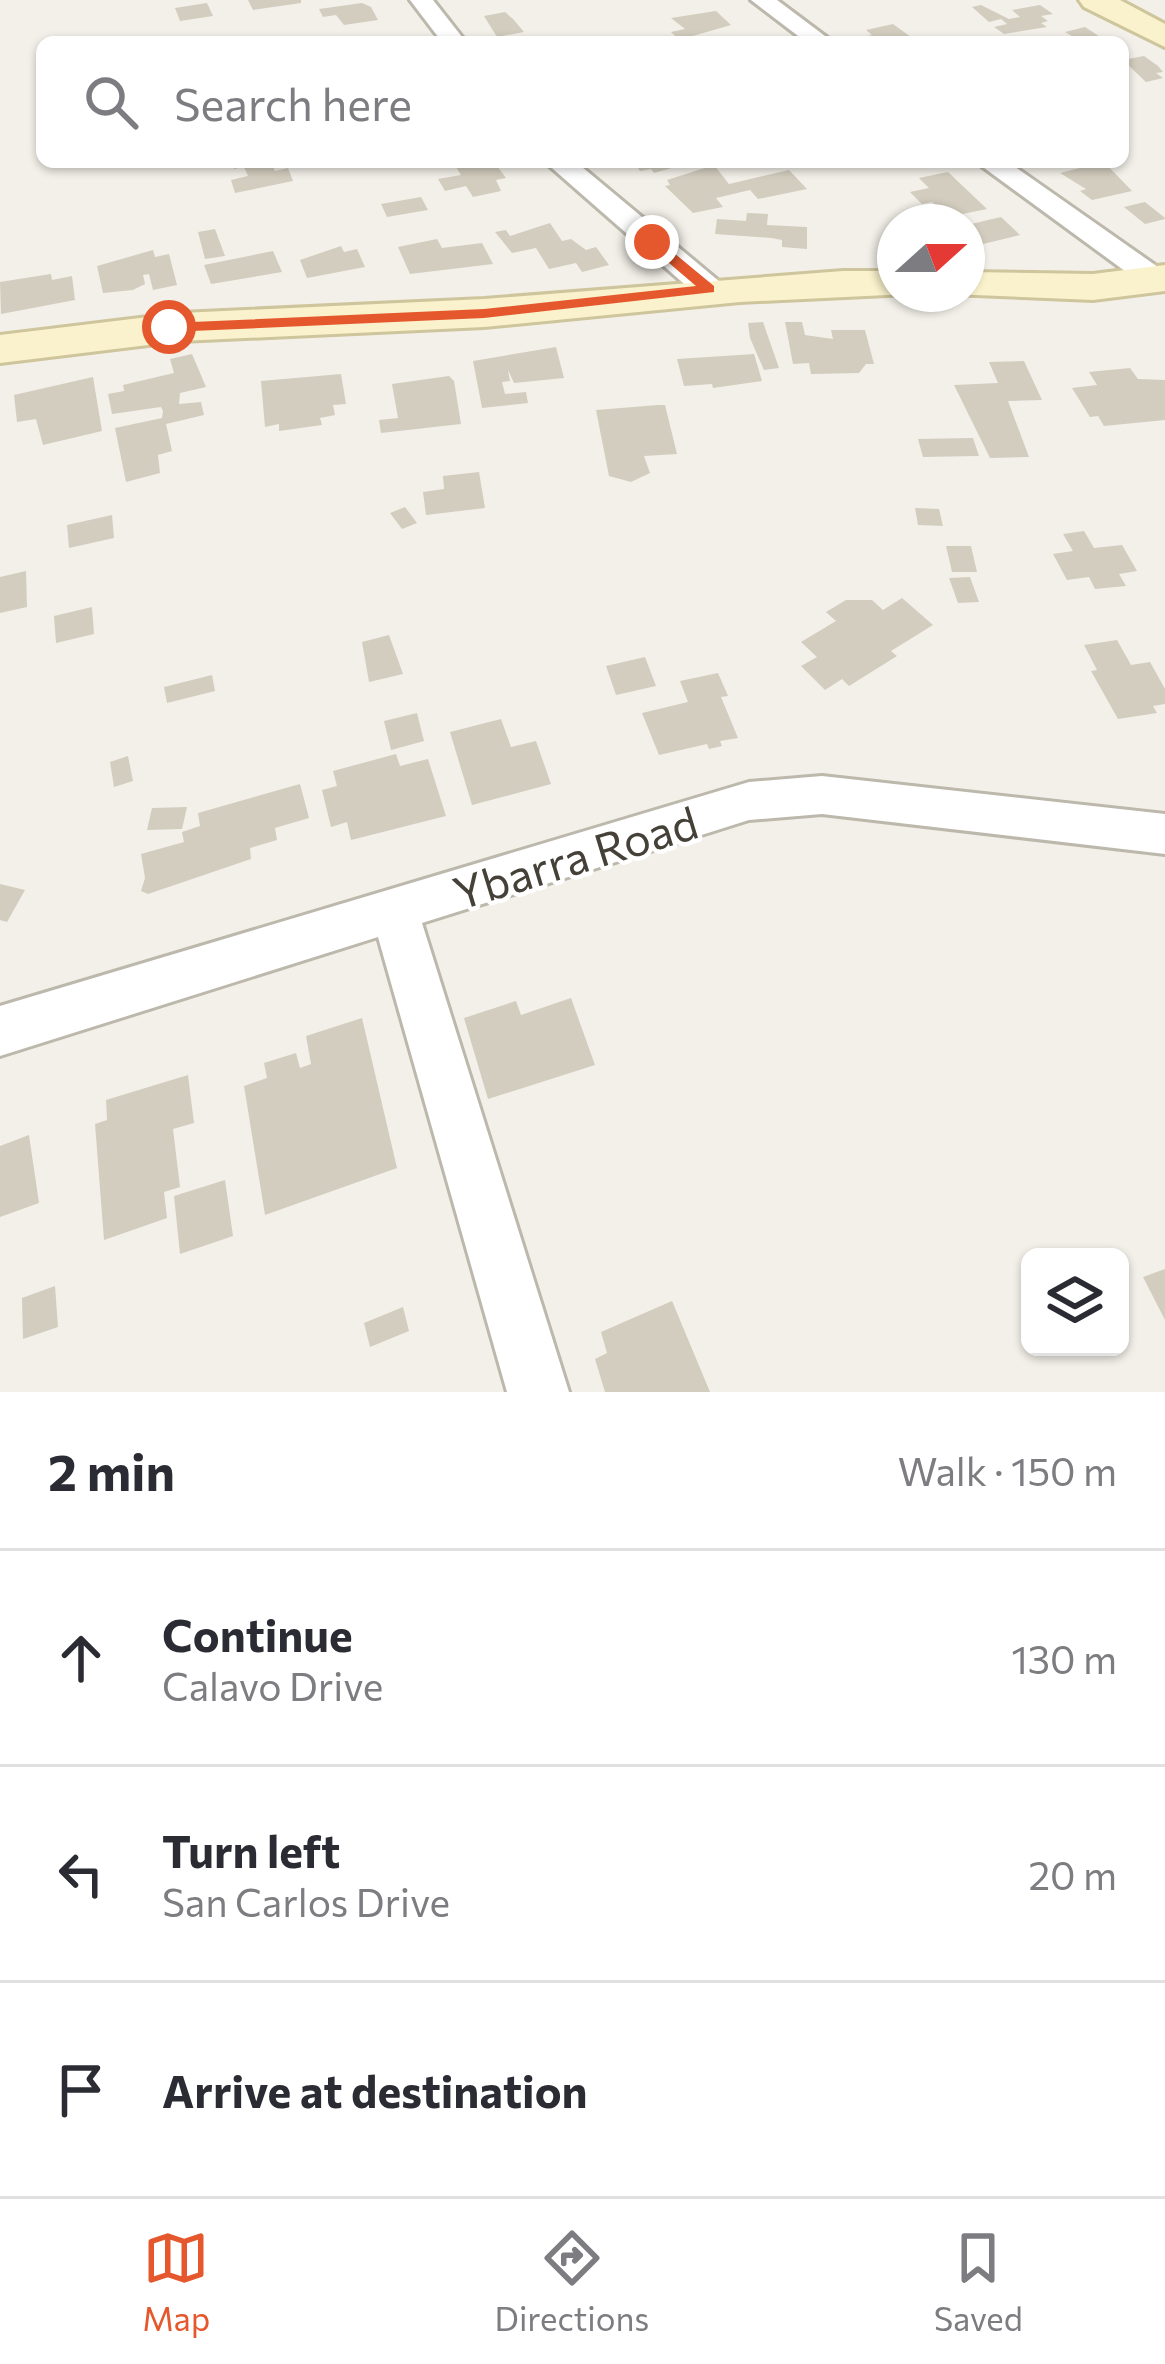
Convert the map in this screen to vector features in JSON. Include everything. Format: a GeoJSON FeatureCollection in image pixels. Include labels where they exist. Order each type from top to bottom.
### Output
{"type":"FeatureCollection","features":[{"type":"Feature","properties":{"kind":"street"},"geometry":{"type":"LineString","coordinates":[[421,0],[449,36]]}},
{"type":"Feature","properties":{"kind":"street"},"geometry":{"type":"LineString","coordinates":[[762,0],[813,36]]}},
{"type":"Feature","properties":{"kind":"street"},"geometry":{"type":"LineString","coordinates":[[1095,0],[1165,37]]}},
{"type":"Feature","properties":{"kind":"street"},"geometry":{"type":"LineString","coordinates":[[566,168],[709,289]]}},
{"type":"Feature","properties":{"kind":"street"},"geometry":{"type":"LineString","coordinates":[[999,168],[1160,278]]}},
{"type":"Feature","properties":{"kind":"street"},"geometry":{"type":"LineString","coordinates":[[985,285],[1093,287],[1160,278]]}},
{"type":"Feature","properties":{"kind":"street"},"geometry":{"type":"LineString","coordinates":[[0,349],[101,332],[484,313],[709,289],[877,284]]}},
{"type":"Feature","properties":{"kind":"street","name":"Ybarra Road"},"geometry":{"type":"LineString","coordinates":[[0,1031],[749,801],[822,795],[1165,834]]}},
{"type":"Feature","properties":{"kind":"street"},"geometry":{"type":"LineString","coordinates":[[395,912],[538,1392]]}},
{"type":"Feature","properties":{"kind":"building"},"geometry":{"type":"Polygon","coordinates":[[[248,0],[301,0],[301,3],[253,10],[248,0]]]}},
{"type":"Feature","properties":{"kind":"building"},"geometry":{"type":"Polygon","coordinates":[[[207,3],[213,16],[180,21],[175,8],[207,3]]]}},
{"type":"Feature","properties":{"kind":"building"},"geometry":{"type":"Polygon","coordinates":[[[362,3],[371,7],[378,20],[344,25],[336,15],[323,17],[319,9],[362,3]]]}},
{"type":"Feature","properties":{"kind":"building"},"geometry":{"type":"Polygon","coordinates":[[[981,5],[1009,19],[1020,17],[1012,10],[1040,5],[1053,14],[1041,16],[1048,21],[1041,23],[1047,27],[1004,34],[994,27],[1007,24],[1001,19],[989,22],[972,7],[981,5]]]}},
{"type":"Feature","properties":{"kind":"building"},"geometry":{"type":"Polygon","coordinates":[[[716,11],[731,25],[675,36],[671,32],[685,29],[671,18],[716,11]]]}},
{"type":"Feature","properties":{"kind":"building"},"geometry":{"type":"Polygon","coordinates":[[[505,12],[524,32],[496,36],[484,16],[505,12]]]}},
{"type":"Feature","properties":{"kind":"building"},"geometry":{"type":"Polygon","coordinates":[[[893,24],[910,36],[867,36],[872,35],[866,30],[893,24]]]}},
{"type":"Feature","properties":{"kind":"building"},"geometry":{"type":"Polygon","coordinates":[[[1085,27],[1099,36],[1072,36],[1065,32],[1085,27]]]}},
{"type":"Feature","properties":{"kind":"building"},"geometry":{"type":"Polygon","coordinates":[[[1144,56],[1158,66],[1163,72],[1156,73],[1163,78],[1146,82],[1129,66],[1129,59],[1144,56]]]}},
{"type":"Feature","properties":{"kind":"building"},"geometry":{"type":"Polygon","coordinates":[[[244,168],[288,168],[293,181],[235,193],[231,180],[248,176],[244,168]]]}},
{"type":"Feature","properties":{"kind":"building"},"geometry":{"type":"Polygon","coordinates":[[[457,168],[498,168],[506,178],[496,180],[501,191],[473,197],[466,186],[445,191],[438,179],[461,175],[457,168]]]}},
{"type":"Feature","properties":{"kind":"building"},"geometry":{"type":"Polygon","coordinates":[[[716,168],[729,184],[789,170],[807,189],[758,199],[750,190],[716,198],[723,207],[693,213],[665,186],[670,185],[667,180],[716,168]]]}},
{"type":"Feature","properties":{"kind":"building"},"geometry":{"type":"Polygon","coordinates":[[[1110,168],[1132,191],[1092,200],[1080,191],[1086,189],[1060,173],[1110,168]]]}},
{"type":"Feature","properties":{"kind":"building"},"geometry":{"type":"Polygon","coordinates":[[[948,172],[982,204],[922,204],[910,192],[929,188],[919,178],[948,172]]]}},
{"type":"Feature","properties":{"kind":"building"},"geometry":{"type":"Polygon","coordinates":[[[421,197],[428,210],[387,217],[381,204],[421,197]]]}},
{"type":"Feature","properties":{"kind":"building"},"geometry":{"type":"Polygon","coordinates":[[[1145,202],[1165,219],[1145,224],[1124,207],[1145,202]]]}},
{"type":"Feature","properties":{"kind":"building"},"geometry":{"type":"Polygon","coordinates":[[[747,213],[768,214],[767,225],[807,227],[807,249],[782,247],[782,240],[771,238],[715,234],[717,219],[746,221],[747,213]]]}},
{"type":"Feature","properties":{"kind":"building"},"geometry":{"type":"Polygon","coordinates":[[[1001,217],[1020,235],[985,244],[985,221],[1001,217]]]}},
{"type":"Feature","properties":{"kind":"building"},"geometry":{"type":"Polygon","coordinates":[[[550,223],[562,241],[571,239],[586,250],[596,247],[609,265],[582,272],[576,263],[549,269],[536,248],[512,253],[495,232],[506,230],[510,236],[550,223]]]}},
{"type":"Feature","properties":{"kind":"building"},"geometry":{"type":"Polygon","coordinates":[[[215,229],[225,256],[205,259],[198,232],[215,229]]]}},
{"type":"Feature","properties":{"kind":"building"},"geometry":{"type":"Polygon","coordinates":[[[437,239],[442,248],[482,243],[493,264],[410,274],[398,247],[437,239]]]}},
{"type":"Feature","properties":{"kind":"building"},"geometry":{"type":"Polygon","coordinates":[[[341,246],[344,252],[357,249],[365,267],[307,278],[300,260],[341,246]]]}},
{"type":"Feature","properties":{"kind":"building"},"geometry":{"type":"Polygon","coordinates":[[[153,250],[155,257],[169,254],[177,285],[153,290],[149,274],[143,275],[145,284],[133,290],[103,293],[97,266],[153,250]]]}},
{"type":"Feature","properties":{"kind":"building"},"geometry":{"type":"Polygon","coordinates":[[[273,251],[282,272],[211,284],[204,265],[273,251]]]}},
{"type":"Feature","properties":{"kind":"building"},"geometry":{"type":"Polygon","coordinates":[[[51,274],[52,280],[72,276],[75,300],[1,314],[0,282],[51,274]]]}},
{"type":"Feature","properties":{"kind":"building"},"geometry":{"type":"Polygon","coordinates":[[[763,322],[779,368],[764,370],[750,338],[748,323],[763,322]]]}},
{"type":"Feature","properties":{"kind":"building"},"geometry":{"type":"Polygon","coordinates":[[[785,322],[802,322],[805,335],[833,339],[831,330],[865,330],[874,364],[866,364],[859,373],[811,374],[809,363],[793,364],[785,322]]]}},
{"type":"Feature","properties":{"kind":"building"},"geometry":{"type":"Polygon","coordinates":[[[556,347],[564,378],[514,383],[508,370],[510,381],[502,382],[505,394],[526,392],[528,403],[482,408],[473,361],[556,347]]]}},
{"type":"Feature","properties":{"kind":"building"},"geometry":{"type":"Polygon","coordinates":[[[192,354],[206,387],[180,393],[179,404],[201,402],[204,415],[166,424],[172,451],[158,455],[160,473],[126,482],[115,428],[162,418],[163,411],[161,407],[112,414],[108,394],[124,391],[123,385],[174,373],[170,359],[192,354]]]}},
{"type":"Feature","properties":{"kind":"building"},"geometry":{"type":"Polygon","coordinates":[[[754,354],[762,381],[713,388],[712,384],[684,386],[677,359],[754,354]]]}},
{"type":"Feature","properties":{"kind":"building"},"geometry":{"type":"Polygon","coordinates":[[[1024,361],[1042,400],[1008,401],[1029,457],[990,458],[954,385],[998,383],[989,362],[1024,361]]]}},
{"type":"Feature","properties":{"kind":"building"},"geometry":{"type":"Polygon","coordinates":[[[1130,368],[1138,379],[1165,380],[1165,420],[1104,426],[1098,416],[1090,417],[1072,388],[1097,385],[1089,372],[1130,368]]]}},
{"type":"Feature","properties":{"kind":"building"},"geometry":{"type":"Polygon","coordinates":[[[341,374],[346,404],[333,405],[335,415],[320,418],[322,425],[279,431],[279,424],[265,427],[261,381],[341,374]]]}},
{"type":"Feature","properties":{"kind":"building"},"geometry":{"type":"Polygon","coordinates":[[[449,376],[454,381],[461,424],[381,433],[379,420],[398,418],[392,384],[449,376]]]}},
{"type":"Feature","properties":{"kind":"building"},"geometry":{"type":"Polygon","coordinates":[[[93,377],[102,431],[43,445],[36,419],[17,422],[14,395],[93,377]]]}},
{"type":"Feature","properties":{"kind":"building"},"geometry":{"type":"Polygon","coordinates":[[[665,405],[677,454],[644,456],[650,473],[631,482],[609,476],[596,410],[665,405]]]}},
{"type":"Feature","properties":{"kind":"building"},"geometry":{"type":"Polygon","coordinates":[[[973,438],[979,456],[923,457],[918,439],[973,438]]]}},
{"type":"Feature","properties":{"kind":"building"},"geometry":{"type":"Polygon","coordinates":[[[479,472],[485,508],[426,515],[423,492],[444,489],[443,476],[479,472]]]}},
{"type":"Feature","properties":{"kind":"building"},"geometry":{"type":"Polygon","coordinates":[[[405,507],[417,523],[402,529],[390,513],[405,507]]]}},
{"type":"Feature","properties":{"kind":"building"},"geometry":{"type":"Polygon","coordinates":[[[915,508],[939,509],[943,526],[918,525],[915,508]]]}},
{"type":"Feature","properties":{"kind":"building"},"geometry":{"type":"Polygon","coordinates":[[[112,515],[114,538],[69,548],[67,525],[112,515]]]}},
{"type":"Feature","properties":{"kind":"building"},"geometry":{"type":"Polygon","coordinates":[[[1084,531],[1094,548],[1122,545],[1137,571],[1119,574],[1126,586],[1095,589],[1089,577],[1067,580],[1053,554],[1073,551],[1063,534],[1084,531]]]}},
{"type":"Feature","properties":{"kind":"building"},"geometry":{"type":"Polygon","coordinates":[[[946,546],[971,546],[977,572],[952,572],[946,546]]]}},
{"type":"Feature","properties":{"kind":"building"},"geometry":{"type":"Polygon","coordinates":[[[26,571],[27,607],[0,613],[0,577],[26,571]]]}},
{"type":"Feature","properties":{"kind":"building"},"geometry":{"type":"Polygon","coordinates":[[[970,577],[979,602],[958,603],[949,578],[970,577]]]}},
{"type":"Feature","properties":{"kind":"building"},"geometry":{"type":"Polygon","coordinates":[[[902,598],[933,625],[891,651],[897,656],[849,686],[842,679],[825,690],[801,666],[817,657],[801,642],[836,621],[826,612],[846,600],[872,600],[883,610],[902,598]]]}},
{"type":"Feature","properties":{"kind":"building"},"geometry":{"type":"Polygon","coordinates":[[[92,607],[94,634],[56,643],[54,616],[92,607]]]}},
{"type":"Feature","properties":{"kind":"building"},"geometry":{"type":"Polygon","coordinates":[[[389,635],[403,674],[369,682],[362,642],[389,635]]]}},
{"type":"Feature","properties":{"kind":"building"},"geometry":{"type":"Polygon","coordinates":[[[1117,640],[1131,665],[1150,662],[1165,689],[1165,704],[1153,706],[1157,713],[1118,719],[1091,671],[1097,670],[1084,645],[1117,640]]]}},
{"type":"Feature","properties":{"kind":"building"},"geometry":{"type":"Polygon","coordinates":[[[645,657],[656,686],[616,695],[606,666],[645,657]]]}},
{"type":"Feature","properties":{"kind":"building"},"geometry":{"type":"Polygon","coordinates":[[[718,673],[728,696],[721,697],[738,738],[709,749],[707,744],[659,755],[642,713],[688,702],[680,681],[718,673]]]}},
{"type":"Feature","properties":{"kind":"building"},"geometry":{"type":"Polygon","coordinates":[[[212,675],[215,691],[167,703],[164,687],[212,675]]]}},
{"type":"Feature","properties":{"kind":"building"},"geometry":{"type":"Polygon","coordinates":[[[417,713],[424,741],[391,750],[384,721],[417,713]]]}},
{"type":"Feature","properties":{"kind":"building"},"geometry":{"type":"Polygon","coordinates":[[[501,719],[511,747],[536,741],[551,784],[472,805],[450,732],[501,719]]]}},
{"type":"Feature","properties":{"kind":"building"},"geometry":{"type":"Polygon","coordinates":[[[396,754],[400,766],[428,759],[446,816],[351,840],[347,822],[331,827],[322,790],[337,786],[333,771],[396,754]]]}},
{"type":"Feature","properties":{"kind":"building"},"geometry":{"type":"Polygon","coordinates":[[[128,756],[133,781],[114,787],[110,762],[128,756]]]}},
{"type":"Feature","properties":{"kind":"building"},"geometry":{"type":"Polygon","coordinates":[[[300,784],[309,818],[275,828],[277,840],[250,848],[251,859],[148,894],[141,891],[145,878],[141,854],[184,842],[182,832],[200,826],[198,813],[300,784]]]}},
{"type":"Feature","properties":{"kind":"building"},"geometry":{"type":"Polygon","coordinates":[[[187,807],[182,829],[147,830],[152,808],[187,807]]]}},
{"type":"Feature","properties":{"kind":"building"},"geometry":{"type":"Polygon","coordinates":[[[0,884],[25,890],[7,922],[0,920],[0,884]]]}},
{"type":"Feature","properties":{"kind":"building"},"geometry":{"type":"Polygon","coordinates":[[[571,998],[595,1065],[488,1099],[464,1018],[516,1001],[521,1015],[571,998]]]}},
{"type":"Feature","properties":{"kind":"building"},"geometry":{"type":"Polygon","coordinates":[[[362,1018],[397,1168],[265,1215],[244,1086],[267,1078],[264,1063],[296,1053],[300,1068],[311,1064],[306,1036],[362,1018]]]}},
{"type":"Feature","properties":{"kind":"building"},"geometry":{"type":"Polygon","coordinates":[[[188,1075],[194,1123],[173,1129],[180,1187],[164,1192],[167,1218],[104,1240],[95,1124],[107,1120],[106,1100],[188,1075]]]}},
{"type":"Feature","properties":{"kind":"building"},"geometry":{"type":"Polygon","coordinates":[[[29,1135],[39,1203],[0,1217],[0,1146],[29,1135]]]}},
{"type":"Feature","properties":{"kind":"building"},"geometry":{"type":"Polygon","coordinates":[[[225,1180],[233,1236],[180,1254],[174,1196],[225,1180]]]}},
{"type":"Feature","properties":{"kind":"building"},"geometry":{"type":"Polygon","coordinates":[[[1165,1269],[1165,1320],[1143,1277],[1165,1269]]]}},
{"type":"Feature","properties":{"kind":"building"},"geometry":{"type":"Polygon","coordinates":[[[55,1286],[58,1327],[23,1339],[22,1298],[55,1286]]]}},
{"type":"Feature","properties":{"kind":"building"},"geometry":{"type":"Polygon","coordinates":[[[672,1301],[710,1392],[605,1392],[595,1359],[607,1353],[601,1332],[672,1301]]]}},
{"type":"Feature","properties":{"kind":"building"},"geometry":{"type":"Polygon","coordinates":[[[403,1307],[409,1331],[370,1347],[364,1323],[403,1307]]]}},
{"type":"Feature","properties":{"kind":"route"},"geometry":{"type":"LineString","coordinates":[[169,327],[484,313],[709,289],[652,242]]}}]}
